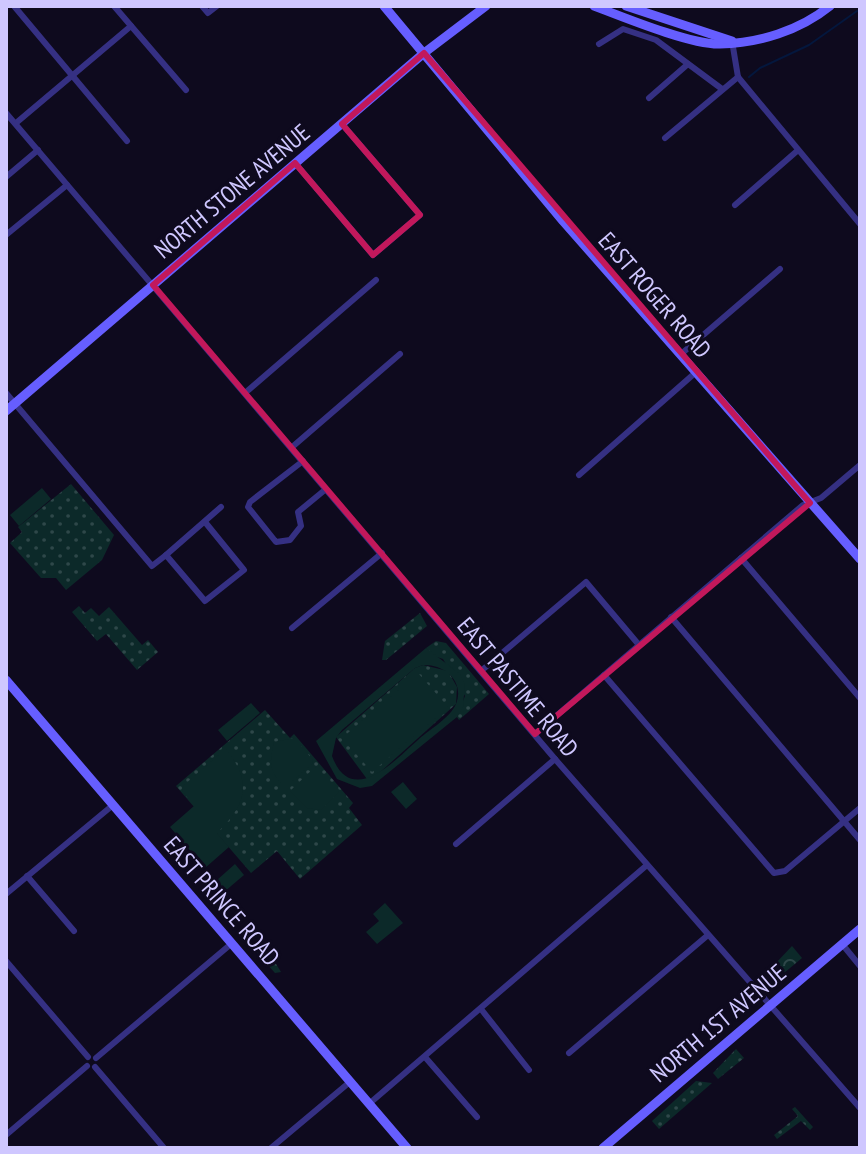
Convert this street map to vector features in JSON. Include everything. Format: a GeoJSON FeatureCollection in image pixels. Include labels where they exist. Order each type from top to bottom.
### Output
{"type":"FeatureCollection","features":[{"type":"Feature","properties":{"kind":"main road","name":"EAST ROGER ROAD"},"geometry":{"type":"LineString","coordinates":[[384,6],[695,373],[860,559]]}},
{"type":"Feature","properties":{"kind":"main road","name":"NORTH STONE AVENUE"},"geometry":{"type":"LineString","coordinates":[[6,411],[424,53],[486,6]]}},
{"type":"Feature","properties":{"kind":"main road"},"geometry":{"type":"LineString","coordinates":[[594,6],[689,38],[719,44],[780,34],[812,21],[830,6]]}},
{"type":"Feature","properties":{"kind":"main road"},"geometry":{"type":"LineString","coordinates":[[626,6],[732,41]]}},
{"type":"Feature","properties":{"kind":"main road","name":"EAST PRINCE ROAD"},"geometry":{"type":"LineString","coordinates":[[6,680],[407,1148]]}},
{"type":"Feature","properties":{"kind":"main road","name":"NORTH 1ST AVENUE"},"geometry":{"type":"LineString","coordinates":[[603,1148],[860,929]]}},
{"type":"Feature","properties":{"kind":"street"},"geometry":{"type":"LineString","coordinates":[[14,6],[127,141]]}},
{"type":"Feature","properties":{"kind":"street"},"geometry":{"type":"LineString","coordinates":[[114,6],[186,90]]}},
{"type":"Feature","properties":{"kind":"street"},"geometry":{"type":"LineString","coordinates":[[202,6],[208,13],[217,6]]}},
{"type":"Feature","properties":{"kind":"street"},"geometry":{"type":"LineString","coordinates":[[16,123],[131,26]]}},
{"type":"Feature","properties":{"kind":"street"},"geometry":{"type":"LineString","coordinates":[[599,44],[623,29],[656,40],[722,89]]}},
{"type":"Feature","properties":{"kind":"street"},"geometry":{"type":"LineString","coordinates":[[732,41],[738,77],[860,224]]}},
{"type":"Feature","properties":{"kind":"street"},"geometry":{"type":"LineString","coordinates":[[649,98],[688,64]]}},
{"type":"Feature","properties":{"kind":"street"},"geometry":{"type":"LineString","coordinates":[[665,138],[738,77]]}},
{"type":"Feature","properties":{"kind":"street","name":"EAST PASTIME ROAD"},"geometry":{"type":"LineString","coordinates":[[6,113],[555,759],[860,1108]]}},
{"type":"Feature","properties":{"kind":"street"},"geometry":{"type":"LineString","coordinates":[[295,163],[373,255],[420,215],[342,124]]}},
{"type":"Feature","properties":{"kind":"street"},"geometry":{"type":"LineString","coordinates":[[6,177],[38,150]]}},
{"type":"Feature","properties":{"kind":"street"},"geometry":{"type":"LineString","coordinates":[[735,205],[797,151]]}},
{"type":"Feature","properties":{"kind":"street"},"geometry":{"type":"LineString","coordinates":[[6,235],[67,185]]}},
{"type":"Feature","properties":{"kind":"street"},"geometry":{"type":"LineString","coordinates":[[680,355],[780,269]]}},
{"type":"Feature","properties":{"kind":"street"},"geometry":{"type":"LineString","coordinates":[[245,393],[376,280]]}},
{"type":"Feature","properties":{"kind":"street"},"geometry":{"type":"LineString","coordinates":[[291,448],[400,354]]}},
{"type":"Feature","properties":{"kind":"street"},"geometry":{"type":"LineString","coordinates":[[579,475],[695,373]]}},
{"type":"Feature","properties":{"kind":"street"},"geometry":{"type":"LineString","coordinates":[[6,393],[152,566],[221,507]]}},
{"type":"Feature","properties":{"kind":"street"},"geometry":{"type":"LineString","coordinates":[[303,461],[250,502],[248,507],[257,523],[276,542],[283,544],[301,526],[298,512],[326,489]]}},
{"type":"Feature","properties":{"kind":"street"},"geometry":{"type":"LineString","coordinates":[[535,734],[803,505],[824,496],[860,465]]}},
{"type":"Feature","properties":{"kind":"street"},"geometry":{"type":"LineString","coordinates":[[166,555],[205,601],[244,570],[205,522]]}},
{"type":"Feature","properties":{"kind":"street"},"geometry":{"type":"LineString","coordinates":[[292,628],[382,553]]}},
{"type":"Feature","properties":{"kind":"street"},"geometry":{"type":"LineString","coordinates":[[741,558],[860,698]]}},
{"type":"Feature","properties":{"kind":"street"},"geometry":{"type":"LineString","coordinates":[[481,671],[586,582],[639,645]]}},
{"type":"Feature","properties":{"kind":"street"},"geometry":{"type":"LineString","coordinates":[[671,617],[860,840]]}},
{"type":"Feature","properties":{"kind":"street"},"geometry":{"type":"LineString","coordinates":[[604,675],[778,876],[860,808]]}},
{"type":"Feature","properties":{"kind":"street"},"geometry":{"type":"LineString","coordinates":[[456,844],[555,759]]}},
{"type":"Feature","properties":{"kind":"street"},"geometry":{"type":"LineString","coordinates":[[6,894],[113,805]]}},
{"type":"Feature","properties":{"kind":"street"},"geometry":{"type":"LineString","coordinates":[[370,1103],[647,865]]}},
{"type":"Feature","properties":{"kind":"street"},"geometry":{"type":"LineString","coordinates":[[27,876],[74,931]]}},
{"type":"Feature","properties":{"kind":"street"},"geometry":{"type":"LineString","coordinates":[[569,1053],[708,935]]}},
{"type":"Feature","properties":{"kind":"street"},"geometry":{"type":"LineString","coordinates":[[6,1135],[91,1067],[92,1058],[231,944]]}},
{"type":"Feature","properties":{"kind":"street"},"geometry":{"type":"LineString","coordinates":[[842,944],[860,966]]}},
{"type":"Feature","properties":{"kind":"street"},"geometry":{"type":"LineString","coordinates":[[6,961],[92,1058]]}},
{"type":"Feature","properties":{"kind":"street"},"geometry":{"type":"LineString","coordinates":[[481,1009],[529,1070]]}},
{"type":"Feature","properties":{"kind":"street"},"geometry":{"type":"LineString","coordinates":[[425,1057],[477,1117]]}},
{"type":"Feature","properties":{"kind":"street"},"geometry":{"type":"LineString","coordinates":[[91,1067],[164,1148]]}},
{"type":"Feature","properties":{"kind":"street"},"geometry":{"type":"LineString","coordinates":[[271,1148],[351,1081]]}},
{"type":"Feature","properties":{"kind":"highlighted area"},"geometry":{"type":"Polygon","coordinates":[[[424,53],[810,503],[535,734],[153,285],[295,163],[373,255],[420,215],[342,124],[424,53]]]}},
{"type":"Feature","properties":{"kind":"green space"},"geometry":{"type":"Polygon","coordinates":[[[71,484],[114,535],[102,560],[66,590],[56,578],[41,578],[10,543],[22,532],[18,527],[71,484]]]}},
{"type":"Feature","properties":{"kind":"green space"},"geometry":{"type":"Polygon","coordinates":[[[42,488],[51,499],[19,526],[10,515],[42,488]]]}},
{"type":"Feature","properties":{"kind":"green space"},"geometry":{"type":"Polygon","coordinates":[[[79,606],[85,613],[91,608],[99,616],[109,607],[142,645],[148,640],[158,652],[137,670],[106,634],[97,641],[72,612],[79,606]]]}},
{"type":"Feature","properties":{"kind":"green space"},"geometry":{"type":"Polygon","coordinates":[[[420,613],[427,626],[386,660],[382,660],[385,641],[420,613]]]}},
{"type":"Feature","properties":{"kind":"green space"},"geometry":{"type":"Polygon","coordinates":[[[436,641],[446,643],[489,694],[459,720],[457,717],[465,696],[443,659],[426,648],[436,641]]]}},
{"type":"Feature","properties":{"kind":"green space"},"geometry":{"type":"Polygon","coordinates":[[[426,648],[460,674],[465,684],[463,707],[457,717],[372,786],[360,788],[337,779],[316,741],[426,648]],[[431,665],[415,668],[336,738],[332,756],[341,771],[351,779],[374,775],[387,767],[449,714],[456,704],[458,688],[451,676],[431,665]]]}},
{"type":"Feature","properties":{"kind":"green space"},"geometry":{"type":"Polygon","coordinates":[[[423,665],[448,671],[457,687],[456,704],[378,774],[367,779],[336,737],[415,668],[423,665]]]}},
{"type":"Feature","properties":{"kind":"green space"},"geometry":{"type":"Polygon","coordinates":[[[418,673],[448,707],[372,772],[342,738],[418,673]]]}},
{"type":"Feature","properties":{"kind":"green space"},"geometry":{"type":"Polygon","coordinates":[[[251,703],[260,713],[227,741],[218,730],[251,703]]]}},
{"type":"Feature","properties":{"kind":"green space"},"geometry":{"type":"Polygon","coordinates":[[[265,710],[290,738],[294,734],[353,803],[349,808],[362,825],[300,879],[277,851],[251,873],[176,786],[265,710]]]}},
{"type":"Feature","properties":{"kind":"green space"},"geometry":{"type":"Polygon","coordinates":[[[294,738],[313,760],[312,764],[290,783],[281,783],[271,764],[274,742],[294,738]]]}},
{"type":"Feature","properties":{"kind":"green space"},"geometry":{"type":"Polygon","coordinates":[[[226,749],[240,773],[242,793],[234,813],[217,833],[229,847],[205,868],[170,827],[194,806],[182,791],[184,785],[226,749]]]}},
{"type":"Feature","properties":{"kind":"green space"},"geometry":{"type":"Polygon","coordinates":[[[315,767],[339,792],[321,810],[307,808],[290,791],[315,767]]]}},
{"type":"Feature","properties":{"kind":"green space"},"geometry":{"type":"Polygon","coordinates":[[[403,782],[417,799],[406,809],[391,792],[403,782]]]}},
{"type":"Feature","properties":{"kind":"green space"},"geometry":{"type":"Polygon","coordinates":[[[235,864],[244,875],[217,898],[208,888],[235,864]]]}},
{"type":"Feature","properties":{"kind":"green space"},"geometry":{"type":"Polygon","coordinates":[[[385,903],[403,923],[377,944],[366,932],[379,921],[373,914],[385,903]]]}},
{"type":"Feature","properties":{"kind":"green space"},"geometry":{"type":"Polygon","coordinates":[[[258,941],[263,943],[281,972],[275,973],[252,947],[258,941]]]}},
{"type":"Feature","properties":{"kind":"green space"},"geometry":{"type":"Polygon","coordinates":[[[792,946],[802,958],[784,973],[776,963],[792,946]]]}},
{"type":"Feature","properties":{"kind":"green space"},"geometry":{"type":"Polygon","coordinates":[[[736,1049],[744,1058],[718,1079],[713,1073],[736,1049]]]}},
{"type":"Feature","properties":{"kind":"green space"},"geometry":{"type":"Polygon","coordinates":[[[696,1081],[712,1083],[659,1129],[652,1121],[696,1081]]]}},
{"type":"Feature","properties":{"kind":"green space"},"geometry":{"type":"Polygon","coordinates":[[[795,1107],[813,1127],[810,1130],[801,1121],[777,1139],[774,1135],[798,1116],[792,1109],[795,1107]]]}},
{"type":"Feature","properties":{"kind":"waterway"},"geometry":{"type":"LineString","coordinates":[[749,77],[760,68],[809,45],[857,11]]}}]}
